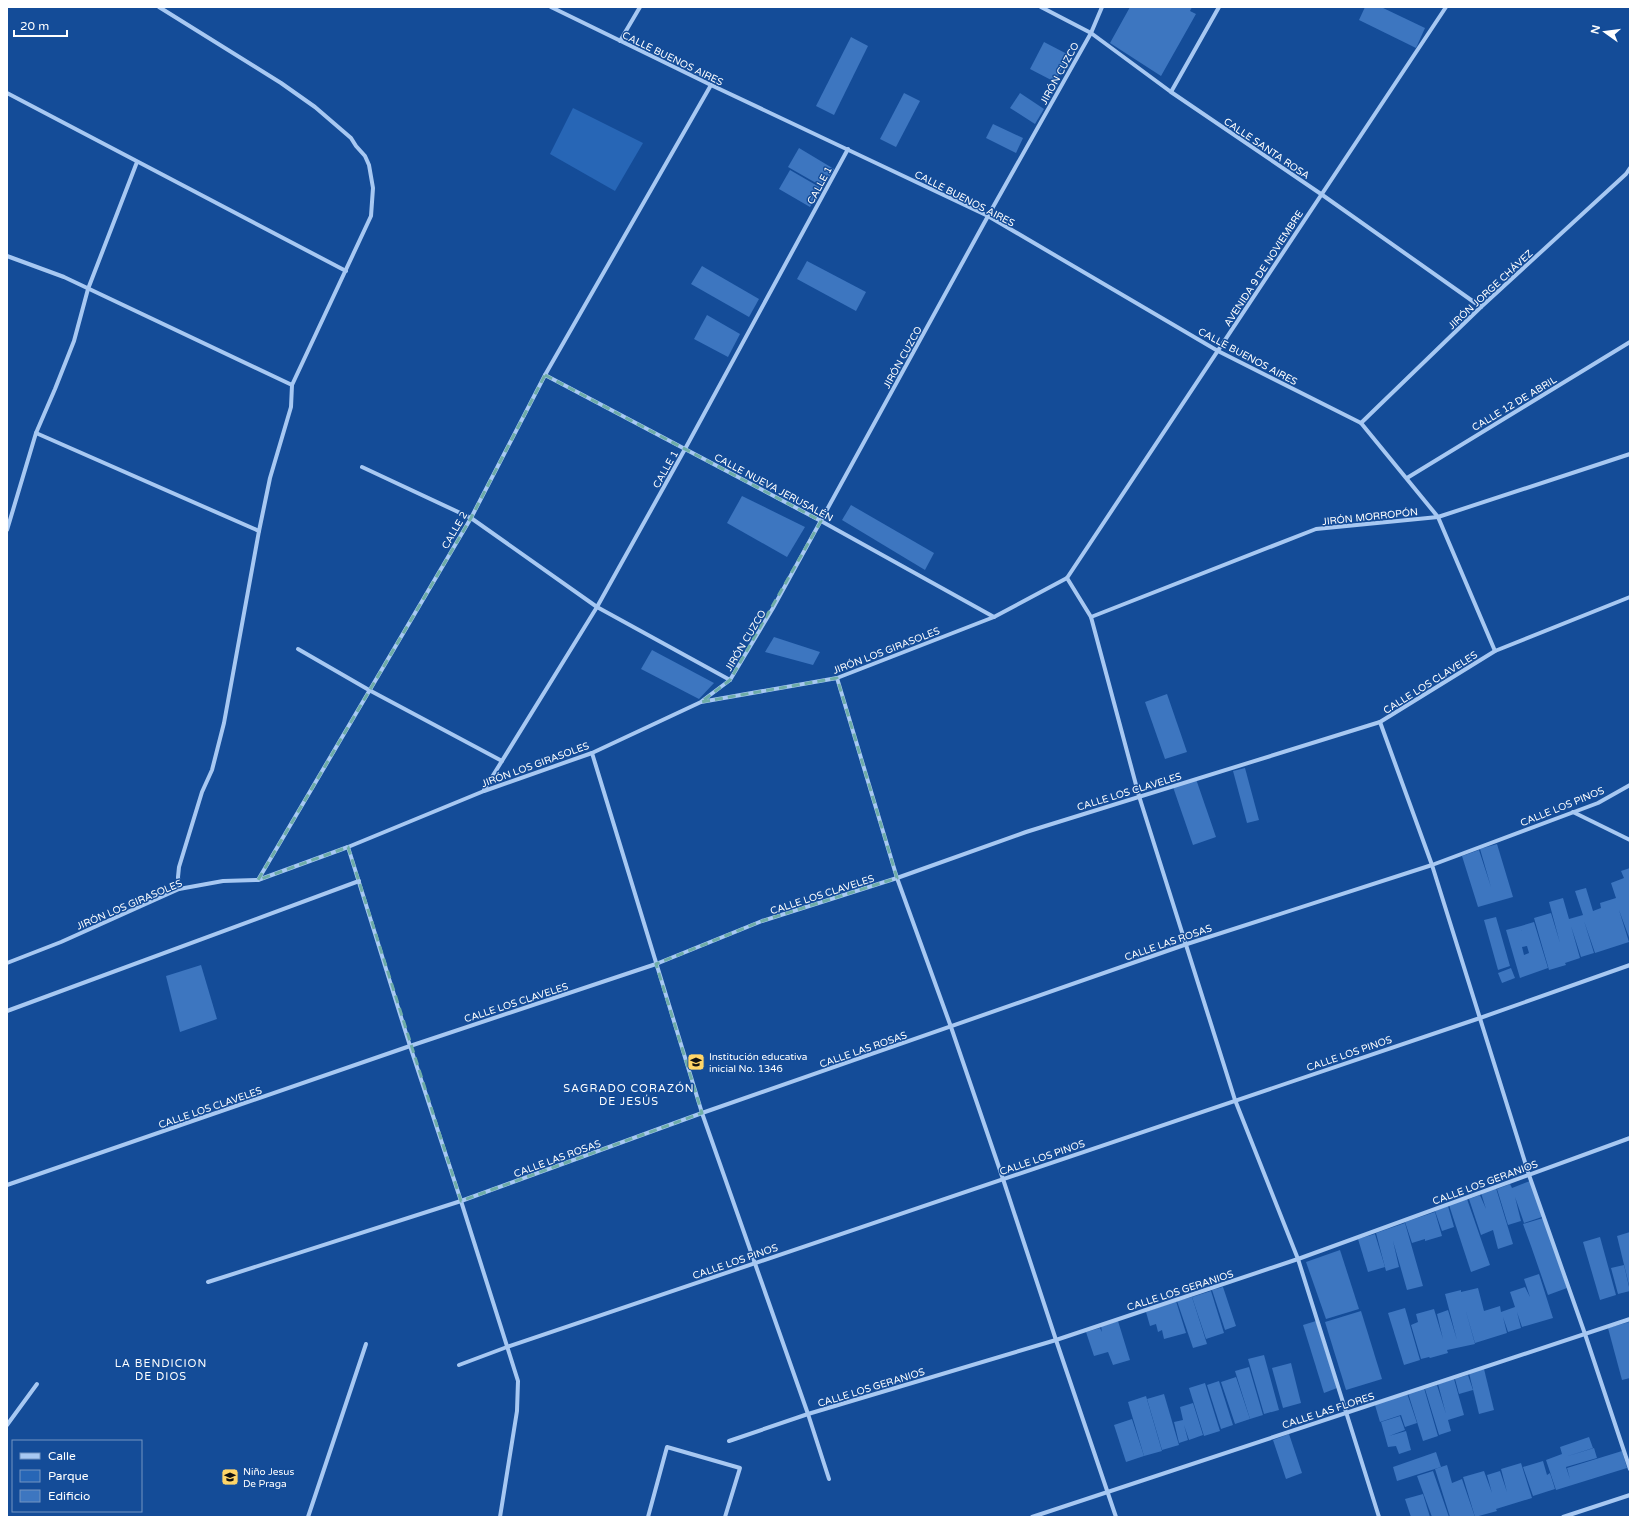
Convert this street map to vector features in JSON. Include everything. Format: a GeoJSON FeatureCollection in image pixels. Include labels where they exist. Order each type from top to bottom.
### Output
{"type":"FeatureCollection","features":[{"type":"Feature","properties":{"kind":"street"},"geometry":{"type":"LineString","coordinates":[[159,7],[210,38],[315,107],[346,133],[365,156],[369,165],[373,188],[371,216],[292,385],[290,407],[270,478],[259,531],[224,723],[212,770],[202,792],[179,867],[179,889]]}},
{"type":"Feature","properties":{"kind":"street","name":"CALLE BUENOS AIRES"},"geometry":{"type":"LineString","coordinates":[[551,7],[711,85],[988,216],[1218,351],[1361,423]]}},
{"type":"Feature","properties":{"kind":"street"},"geometry":{"type":"LineString","coordinates":[[620,41],[640,7]]}},
{"type":"Feature","properties":{"kind":"street","name":"CALLE SANTA ROSA"},"geometry":{"type":"LineString","coordinates":[[1041,7],[1091,33],[1171,92],[1321,194],[1481,307]]}},
{"type":"Feature","properties":{"kind":"street","name":"JIRÓN CUZCO"},"geometry":{"type":"LineString","coordinates":[[701,702],[730,680],[821,522],[988,216],[1091,33],[1102,7]]}},
{"type":"Feature","properties":{"kind":"street"},"geometry":{"type":"LineString","coordinates":[[1171,92],[1219,7]]}},
{"type":"Feature","properties":{"kind":"street","name":"AVENIDA 9 DE NOVIEMBRE"},"geometry":{"type":"LineString","coordinates":[[1067,578],[1446,7]]}},
{"type":"Feature","properties":{"kind":"street","name":"CALLE 2"},"geometry":{"type":"LineString","coordinates":[[258,880],[471,518],[544,374],[711,85]]}},
{"type":"Feature","properties":{"kind":"street"},"geometry":{"type":"LineString","coordinates":[[7,93],[346,271]]}},
{"type":"Feature","properties":{"kind":"street","name":"CALLE 1"},"geometry":{"type":"LineString","coordinates":[[484,791],[597,607],[685,449],[848,149]]}},
{"type":"Feature","properties":{"kind":"street"},"geometry":{"type":"LineString","coordinates":[[7,530],[36,433],[74,341],[88,289],[137,162]]}},
{"type":"Feature","properties":{"kind":"street","name":"JIRÓN JORGE CHÁVEZ"},"geometry":{"type":"LineString","coordinates":[[1361,423],[1481,307],[1626,174],[1630,168]]}},
{"type":"Feature","properties":{"kind":"street"},"geometry":{"type":"LineString","coordinates":[[7,256],[64,277],[292,385]]}},
{"type":"Feature","properties":{"kind":"street","name":"CALLE 12 DE ABRIL"},"geometry":{"type":"LineString","coordinates":[[1407,478],[1630,342]]}},
{"type":"Feature","properties":{"kind":"street","name":"CALLE NUEVA JERUSALÉN"},"geometry":{"type":"LineString","coordinates":[[544,374],[821,522],[994,617]]}},
{"type":"Feature","properties":{"kind":"street"},"geometry":{"type":"LineString","coordinates":[[1361,423],[1438,517],[1494,651]]}},
{"type":"Feature","properties":{"kind":"street"},"geometry":{"type":"LineString","coordinates":[[36,433],[259,531]]}},
{"type":"Feature","properties":{"kind":"street","name":"JIRÓN MORROPÓN"},"geometry":{"type":"LineString","coordinates":[[1091,617],[1316,529],[1438,517],[1630,454]]}},
{"type":"Feature","properties":{"kind":"street"},"geometry":{"type":"LineString","coordinates":[[362,467],[471,518],[597,607],[730,680]]}},
{"type":"Feature","properties":{"kind":"street"},"geometry":{"type":"LineString","coordinates":[[1067,578],[1091,617],[1139,796],[1187,944],[1235,1100],[1298,1259],[1379,1517]]}},
{"type":"Feature","properties":{"kind":"street","name":"JIRÓN LOS GIRASOLES"},"geometry":{"type":"LineString","coordinates":[[7,963],[61,942],[179,889],[223,881],[258,880],[348,847],[484,791],[592,753],[701,702],[836,678],[994,617],[1067,578]]}},
{"type":"Feature","properties":{"kind":"street","name":"CALLE LOS CLAVELES"},"geometry":{"type":"LineString","coordinates":[[7,1185],[410,1046],[656,964],[762,921],[897,878],[1026,832],[1380,722],[1494,651],[1630,597]]}},
{"type":"Feature","properties":{"kind":"street"},"geometry":{"type":"LineString","coordinates":[[298,649],[369,690],[502,761]]}},
{"type":"Feature","properties":{"kind":"street"},"geometry":{"type":"LineString","coordinates":[[836,678],[897,878],[951,1027],[1116,1517]]}},
{"type":"Feature","properties":{"kind":"street"},"geometry":{"type":"LineString","coordinates":[[1380,722],[1432,865],[1529,1175],[1585,1334],[1630,1469]]}},
{"type":"Feature","properties":{"kind":"street"},"geometry":{"type":"LineString","coordinates":[[592,753],[702,1114],[808,1414],[829,1479]]}},
{"type":"Feature","properties":{"kind":"street","name":"CALLE LOS PINOS"},"geometry":{"type":"LineString","coordinates":[[1432,865],[1598,803],[1630,785]]}},
{"type":"Feature","properties":{"kind":"street"},"geometry":{"type":"LineString","coordinates":[[1573,812],[1630,840]]}},
{"type":"Feature","properties":{"kind":"street"},"geometry":{"type":"LineString","coordinates":[[348,847],[410,1046],[518,1381],[517,1411],[500,1517]]}},
{"type":"Feature","properties":{"kind":"street","name":"CALLE LAS ROSAS"},"geometry":{"type":"LineString","coordinates":[[208,1282],[461,1201],[702,1114],[1187,944],[1432,865]]}},
{"type":"Feature","properties":{"kind":"street"},"geometry":{"type":"LineString","coordinates":[[7,1011],[359,881]]}},
{"type":"Feature","properties":{"kind":"street","name":"CALLE LOS PINOS"},"geometry":{"type":"LineString","coordinates":[[459,1366],[507,1346],[1480,1018],[1630,965]]}},
{"type":"Feature","properties":{"kind":"street","name":"CALLE LOS GERANIOS"},"geometry":{"type":"LineString","coordinates":[[729,1441],[808,1414],[1056,1340],[1298,1259],[1630,1138]]}},
{"type":"Feature","properties":{"kind":"street","name":"CALLE LAS FLORES"},"geometry":{"type":"LineString","coordinates":[[1032,1517],[1630,1319]]}},
{"type":"Feature","properties":{"kind":"street"},"geometry":{"type":"LineString","coordinates":[[308,1517],[366,1344]]}},
{"type":"Feature","properties":{"kind":"street"},"geometry":{"type":"LineString","coordinates":[[7,1425],[37,1384]]}},
{"type":"Feature","properties":{"kind":"street"},"geometry":{"type":"LineString","coordinates":[[648,1517],[667,1447],[740,1468],[725,1517]]}},
{"type":"Feature","properties":{"kind":"street"},"geometry":{"type":"LineString","coordinates":[[1562,1517],[1630,1495]]}},
{"type":"Feature","properties":{"kind":"highlighted area"},"geometry":{"type":"Polygon","coordinates":[[[545,375],[821,521],[730,680],[701,702],[837,678],[897,878],[762,921],[656,964],[702,1113],[461,1201],[348,847],[258,880],[471,518],[545,375]]]}},
{"type":"Feature","properties":{"kind":"green space"},"geometry":{"type":"Polygon","coordinates":[[[573,108],[643,143],[615,191],[550,154],[573,108]]]}},
{"type":"Feature","properties":{"kind":"building"},"geometry":{"type":"Polygon","coordinates":[[[1130,7],[1192,7],[1190,11],[1196,14],[1161,76],[1110,43],[1130,7]]]}},
{"type":"Feature","properties":{"kind":"building"},"geometry":{"type":"Polygon","coordinates":[[[1365,7],[1381,7],[1425,28],[1416,48],[1359,20],[1365,7]]]}},
{"type":"Feature","properties":{"kind":"building"},"geometry":{"type":"Polygon","coordinates":[[[851,37],[868,46],[834,115],[816,106],[851,37]]]}},
{"type":"Feature","properties":{"kind":"building"},"geometry":{"type":"Polygon","coordinates":[[[1044,42],[1069,55],[1055,82],[1030,69],[1044,42]]]}},
{"type":"Feature","properties":{"kind":"building"},"geometry":{"type":"Polygon","coordinates":[[[904,93],[920,101],[896,147],[880,139],[904,93]]]}},
{"type":"Feature","properties":{"kind":"building"},"geometry":{"type":"Polygon","coordinates":[[[1020,93],[1044,109],[1035,124],[1010,108],[1020,93]]]}},
{"type":"Feature","properties":{"kind":"building"},"geometry":{"type":"Polygon","coordinates":[[[993,124],[1023,138],[1016,153],[986,138],[993,124]]]}},
{"type":"Feature","properties":{"kind":"building"},"geometry":{"type":"Polygon","coordinates":[[[799,148],[834,169],[823,187],[788,167],[799,148]]]}},
{"type":"Feature","properties":{"kind":"building"},"geometry":{"type":"Polygon","coordinates":[[[790,170],[821,188],[810,207],[779,189],[790,170]]]}},
{"type":"Feature","properties":{"kind":"building"},"geometry":{"type":"Polygon","coordinates":[[[807,261],[866,292],[856,311],[797,279],[807,261]]]}},
{"type":"Feature","properties":{"kind":"building"},"geometry":{"type":"Polygon","coordinates":[[[702,266],[759,299],[749,317],[691,284],[702,266]]]}},
{"type":"Feature","properties":{"kind":"building"},"geometry":{"type":"Polygon","coordinates":[[[707,315],[740,334],[728,357],[694,339],[707,315]]]}},
{"type":"Feature","properties":{"kind":"building"},"geometry":{"type":"Polygon","coordinates":[[[742,496],[805,527],[787,557],[727,523],[742,496]]]}},
{"type":"Feature","properties":{"kind":"building"},"geometry":{"type":"Polygon","coordinates":[[[851,505],[934,553],[925,570],[842,520],[851,505]]]}},
{"type":"Feature","properties":{"kind":"building"},"geometry":{"type":"Polygon","coordinates":[[[774,637],[820,652],[813,665],[765,652],[774,637]]]}},
{"type":"Feature","properties":{"kind":"building"},"geometry":{"type":"Polygon","coordinates":[[[652,650],[714,683],[699,699],[641,669],[652,650]]]}},
{"type":"Feature","properties":{"kind":"building"},"geometry":{"type":"Polygon","coordinates":[[[1167,694],[1187,752],[1165,759],[1145,702],[1167,694]]]}},
{"type":"Feature","properties":{"kind":"building"},"geometry":{"type":"Polygon","coordinates":[[[1245,768],[1259,820],[1247,823],[1233,771],[1245,768]]]}},
{"type":"Feature","properties":{"kind":"building"},"geometry":{"type":"Polygon","coordinates":[[[1196,779],[1216,837],[1193,845],[1173,787],[1196,779]]]}},
{"type":"Feature","properties":{"kind":"building"},"geometry":{"type":"Polygon","coordinates":[[[1497,844],[1513,897],[1478,907],[1462,856],[1479,850],[1491,887],[1480,849],[1497,844]]]}},
{"type":"Feature","properties":{"kind":"building"},"geometry":{"type":"Polygon","coordinates":[[[1630,868],[1630,940],[1619,910],[1629,942],[1595,953],[1584,921],[1594,953],[1581,957],[1571,926],[1580,958],[1565,963],[1566,965],[1549,970],[1534,918],[1551,913],[1560,943],[1549,902],[1563,898],[1569,919],[1583,915],[1575,891],[1586,888],[1593,911],[1601,908],[1600,903],[1616,898],[1611,883],[1624,878],[1621,871],[1630,868]]]}},
{"type":"Feature","properties":{"kind":"building"},"geometry":{"type":"Polygon","coordinates":[[[1496,917],[1510,966],[1498,970],[1484,920],[1496,917]]]}},
{"type":"Feature","properties":{"kind":"building"},"geometry":{"type":"Polygon","coordinates":[[[1534,922],[1548,968],[1520,978],[1506,930],[1534,922]],[[1527,946],[1522,947],[1524,955],[1529,953],[1527,946]]]}},
{"type":"Feature","properties":{"kind":"building"},"geometry":{"type":"Polygon","coordinates":[[[201,965],[217,1019],[180,1032],[166,976],[201,965]]]}},
{"type":"Feature","properties":{"kind":"building"},"geometry":{"type":"Polygon","coordinates":[[[1511,968],[1515,978],[1502,983],[1498,973],[1511,968]]]}},
{"type":"Feature","properties":{"kind":"building"},"geometry":{"type":"Polygon","coordinates":[[[1530,1181],[1542,1217],[1524,1223],[1515,1197],[1521,1221],[1508,1225],[1497,1189],[1510,1184],[1512,1188],[1530,1181]]]}},
{"type":"Feature","properties":{"kind":"building"},"geometry":{"type":"Polygon","coordinates":[[[1496,1188],[1513,1244],[1498,1249],[1493,1230],[1481,1235],[1469,1199],[1480,1195],[1486,1209],[1481,1193],[1496,1188]]]}},
{"type":"Feature","properties":{"kind":"building"},"geometry":{"type":"Polygon","coordinates":[[[1467,1199],[1490,1265],[1471,1272],[1449,1205],[1467,1199]]]}},
{"type":"Feature","properties":{"kind":"building"},"geometry":{"type":"Polygon","coordinates":[[[1448,1206],[1454,1227],[1442,1231],[1435,1211],[1448,1206]]]}},
{"type":"Feature","properties":{"kind":"building"},"geometry":{"type":"Polygon","coordinates":[[[1435,1212],[1442,1236],[1412,1243],[1405,1222],[1435,1212]]]}},
{"type":"Feature","properties":{"kind":"building"},"geometry":{"type":"Polygon","coordinates":[[[1543,1218],[1567,1288],[1548,1295],[1523,1224],[1543,1218]]]}},
{"type":"Feature","properties":{"kind":"building"},"geometry":{"type":"Polygon","coordinates":[[[1405,1223],[1423,1286],[1407,1290],[1393,1241],[1399,1267],[1386,1271],[1376,1233],[1405,1223]]]}},
{"type":"Feature","properties":{"kind":"building"},"geometry":{"type":"Polygon","coordinates":[[[1630,1232],[1630,1285],[1629,1285],[1617,1236],[1630,1232]]]}},
{"type":"Feature","properties":{"kind":"building"},"geometry":{"type":"Polygon","coordinates":[[[1375,1234],[1385,1267],[1368,1272],[1358,1239],[1375,1234]]]}},
{"type":"Feature","properties":{"kind":"building"},"geometry":{"type":"Polygon","coordinates":[[[1600,1237],[1616,1295],[1600,1300],[1583,1242],[1600,1237]]]}},
{"type":"Feature","properties":{"kind":"building"},"geometry":{"type":"Polygon","coordinates":[[[1340,1250],[1359,1309],[1326,1319],[1306,1262],[1340,1250]]]}},
{"type":"Feature","properties":{"kind":"building"},"geometry":{"type":"Polygon","coordinates":[[[1624,1265],[1630,1291],[1618,1294],[1611,1268],[1624,1265]]]}},
{"type":"Feature","properties":{"kind":"building"},"geometry":{"type":"Polygon","coordinates":[[[1539,1274],[1553,1318],[1522,1327],[1517,1312],[1521,1328],[1508,1332],[1503,1317],[1507,1333],[1475,1343],[1465,1308],[1475,1344],[1447,1350],[1448,1353],[1421,1359],[1411,1325],[1418,1322],[1416,1314],[1434,1309],[1443,1339],[1437,1314],[1448,1310],[1457,1340],[1445,1294],[1478,1288],[1484,1311],[1500,1306],[1501,1312],[1515,1307],[1510,1292],[1525,1287],[1530,1297],[1524,1279],[1539,1274]]]}},
{"type":"Feature","properties":{"kind":"building"},"geometry":{"type":"Polygon","coordinates":[[[1223,1287],[1236,1326],[1225,1330],[1212,1290],[1223,1287]]]}},
{"type":"Feature","properties":{"kind":"building"},"geometry":{"type":"Polygon","coordinates":[[[1211,1291],[1224,1333],[1206,1339],[1192,1297],[1211,1291]]]}},
{"type":"Feature","properties":{"kind":"building"},"geometry":{"type":"Polygon","coordinates":[[[1192,1297],[1207,1344],[1193,1348],[1177,1301],[1192,1297]]]}},
{"type":"Feature","properties":{"kind":"building"},"geometry":{"type":"Polygon","coordinates":[[[1176,1301],[1186,1333],[1164,1339],[1162,1330],[1158,1332],[1156,1324],[1150,1326],[1146,1312],[1176,1301]]]}},
{"type":"Feature","properties":{"kind":"building"},"geometry":{"type":"Polygon","coordinates":[[[1405,1308],[1420,1360],[1404,1365],[1388,1313],[1405,1308]]]}},
{"type":"Feature","properties":{"kind":"building"},"geometry":{"type":"Polygon","coordinates":[[[1361,1311],[1382,1379],[1346,1390],[1325,1322],[1361,1311]]]}},
{"type":"Feature","properties":{"kind":"building"},"geometry":{"type":"Polygon","coordinates":[[[1118,1321],[1130,1360],[1113,1365],[1108,1352],[1094,1356],[1086,1332],[1100,1328],[1102,1332],[1101,1326],[1118,1321]]]}},
{"type":"Feature","properties":{"kind":"building"},"geometry":{"type":"Polygon","coordinates":[[[1316,1321],[1337,1388],[1324,1393],[1303,1325],[1316,1321]]]}},
{"type":"Feature","properties":{"kind":"building"},"geometry":{"type":"Polygon","coordinates":[[[1629,1322],[1630,1378],[1622,1380],[1608,1328],[1629,1322]]]}},
{"type":"Feature","properties":{"kind":"building"},"geometry":{"type":"Polygon","coordinates":[[[1264,1355],[1279,1410],[1264,1414],[1248,1359],[1264,1355]]]}},
{"type":"Feature","properties":{"kind":"building"},"geometry":{"type":"Polygon","coordinates":[[[1291,1363],[1301,1403],[1283,1408],[1272,1368],[1291,1363]]]}},
{"type":"Feature","properties":{"kind":"building"},"geometry":{"type":"Polygon","coordinates":[[[1249,1367],[1263,1415],[1250,1419],[1235,1371],[1249,1367]]]}},
{"type":"Feature","properties":{"kind":"building"},"geometry":{"type":"Polygon","coordinates":[[[1484,1369],[1494,1410],[1479,1414],[1469,1373],[1484,1369]]]}},
{"type":"Feature","properties":{"kind":"building"},"geometry":{"type":"Polygon","coordinates":[[[1468,1375],[1473,1390],[1459,1394],[1455,1379],[1468,1375]]]}},
{"type":"Feature","properties":{"kind":"building"},"geometry":{"type":"Polygon","coordinates":[[[1236,1377],[1250,1419],[1235,1424],[1221,1382],[1236,1377]]]}},
{"type":"Feature","properties":{"kind":"building"},"geometry":{"type":"Polygon","coordinates":[[[1454,1379],[1464,1415],[1448,1420],[1451,1431],[1439,1435],[1425,1389],[1437,1385],[1446,1414],[1438,1384],[1454,1379]]]}},
{"type":"Feature","properties":{"kind":"building"},"geometry":{"type":"Polygon","coordinates":[[[1219,1381],[1233,1425],[1221,1429],[1207,1385],[1219,1381]]]}},
{"type":"Feature","properties":{"kind":"building"},"geometry":{"type":"Polygon","coordinates":[[[1205,1383],[1220,1431],[1204,1436],[1189,1388],[1205,1383]]]}},
{"type":"Feature","properties":{"kind":"building"},"geometry":{"type":"Polygon","coordinates":[[[1424,1388],[1438,1436],[1423,1441],[1408,1393],[1424,1388]]]}},
{"type":"Feature","properties":{"kind":"building"},"geometry":{"type":"Polygon","coordinates":[[[1407,1393],[1417,1423],[1405,1427],[1401,1415],[1380,1422],[1375,1405],[1407,1393]]]}},
{"type":"Feature","properties":{"kind":"building"},"geometry":{"type":"Polygon","coordinates":[[[1164,1394],[1179,1445],[1162,1450],[1147,1399],[1164,1394]]]}},
{"type":"Feature","properties":{"kind":"building"},"geometry":{"type":"Polygon","coordinates":[[[1146,1396],[1162,1451],[1144,1456],[1128,1402],[1146,1396]]]}},
{"type":"Feature","properties":{"kind":"building"},"geometry":{"type":"Polygon","coordinates":[[[1193,1403],[1203,1435],[1189,1440],[1184,1425],[1188,1440],[1179,1443],[1174,1422],[1183,1420],[1180,1407],[1193,1403]]]}},
{"type":"Feature","properties":{"kind":"building"},"geometry":{"type":"Polygon","coordinates":[[[1400,1416],[1405,1430],[1389,1436],[1406,1431],[1411,1450],[1399,1454],[1396,1446],[1388,1447],[1381,1422],[1400,1416]]]}},
{"type":"Feature","properties":{"kind":"building"},"geometry":{"type":"Polygon","coordinates":[[[1132,1419],[1144,1456],[1126,1462],[1114,1425],[1132,1419]]]}},
{"type":"Feature","properties":{"kind":"building"},"geometry":{"type":"Polygon","coordinates":[[[1289,1434],[1302,1473],[1286,1479],[1273,1440],[1289,1434]]]}},
{"type":"Feature","properties":{"kind":"building"},"geometry":{"type":"Polygon","coordinates":[[[1589,1437],[1593,1448],[1565,1457],[1594,1448],[1597,1458],[1566,1467],[1570,1479],[1567,1468],[1622,1451],[1627,1468],[1556,1490],[1546,1460],[1562,1454],[1560,1447],[1589,1437]]]}},
{"type":"Feature","properties":{"kind":"building"},"geometry":{"type":"Polygon","coordinates":[[[1436,1452],[1441,1467],[1397,1481],[1393,1467],[1436,1452]]]}},
{"type":"Feature","properties":{"kind":"building"},"geometry":{"type":"Polygon","coordinates":[[[1543,1461],[1547,1475],[1550,1473],[1555,1489],[1533,1496],[1523,1467],[1543,1461]]]}},
{"type":"Feature","properties":{"kind":"building"},"geometry":{"type":"Polygon","coordinates":[[[1521,1463],[1532,1498],[1496,1509],[1497,1511],[1475,1517],[1463,1477],[1484,1471],[1492,1493],[1487,1475],[1500,1471],[1507,1492],[1501,1469],[1521,1463]]]}},
{"type":"Feature","properties":{"kind":"building"},"geometry":{"type":"Polygon","coordinates":[[[1447,1465],[1452,1483],[1462,1479],[1475,1517],[1450,1517],[1435,1469],[1447,1465]]]}},
{"type":"Feature","properties":{"kind":"building"},"geometry":{"type":"Polygon","coordinates":[[[1433,1471],[1449,1517],[1432,1517],[1417,1476],[1433,1471]]]}},
{"type":"Feature","properties":{"kind":"building"},"geometry":{"type":"Polygon","coordinates":[[[1423,1494],[1430,1517],[1411,1517],[1405,1499],[1423,1494]]]}},
{"type":"Feature","properties":{"kind":"place","name":"Institución educativa inicial No. 1346"},"geometry":{"type":"Point","coordinates":[696,1062]}},
{"type":"Feature","properties":{"kind":"place","name":"Niño Jesus De Praga"},"geometry":{"type":"Point","coordinates":[230,1477]}},
{"type":"Feature","properties":{"kind":"district","name":"SAGRADO CORAZÓN DE JESÚS"},"geometry":{"type":"Point","coordinates":[629,1094]}},
{"type":"Feature","properties":{"kind":"district","name":"LA BENDICION DE DIOS"},"geometry":{"type":"Point","coordinates":[161,1369]}}]}
